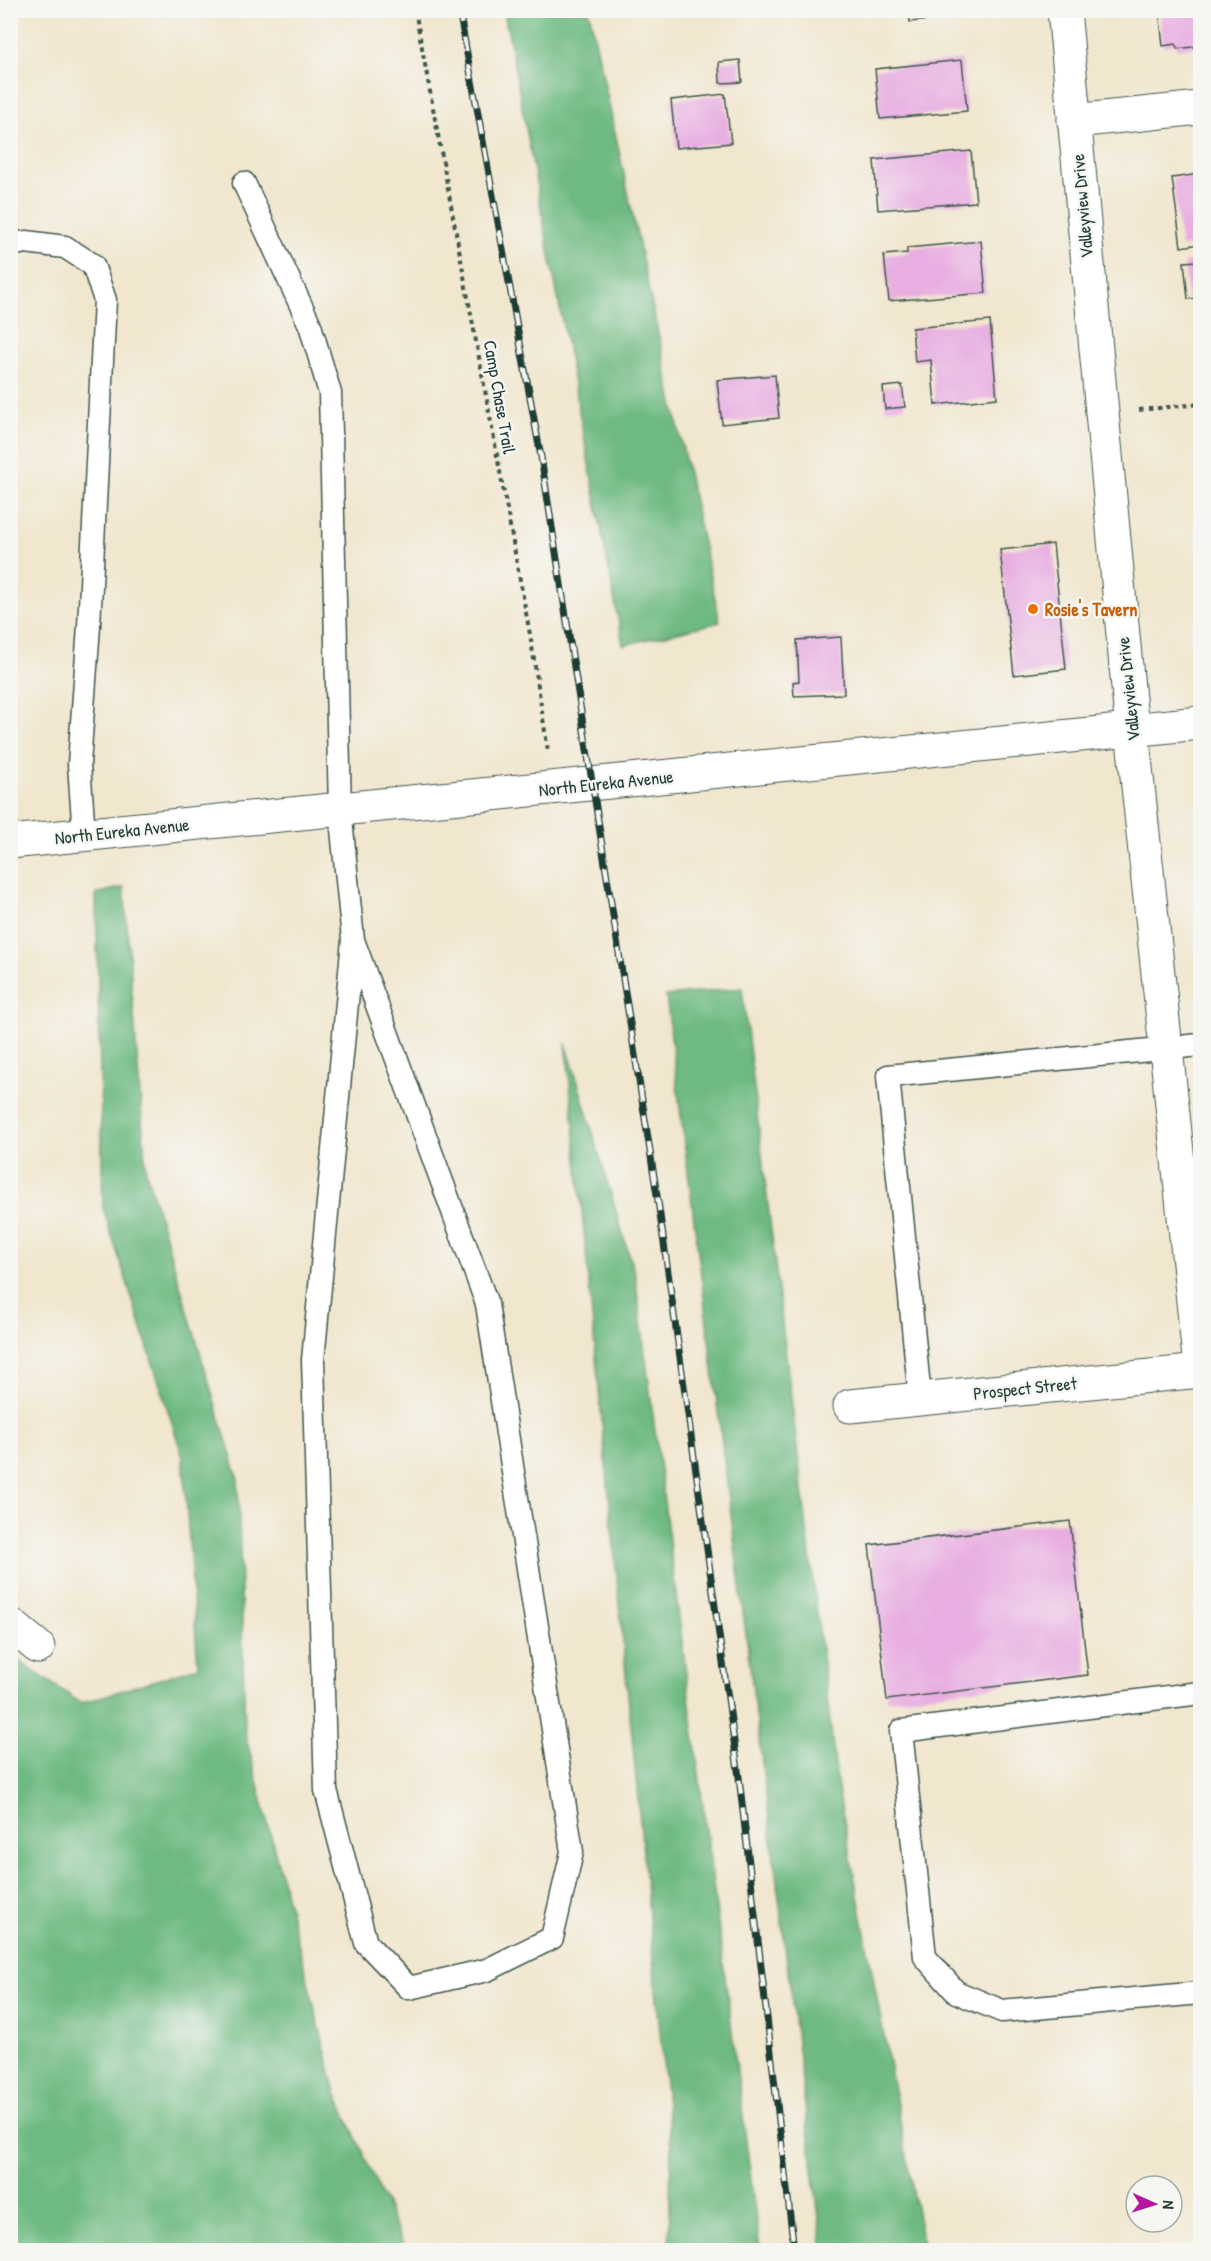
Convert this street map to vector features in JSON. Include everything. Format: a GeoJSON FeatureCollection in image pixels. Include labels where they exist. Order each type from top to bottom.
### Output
{"type":"FeatureCollection","features":[{"type":"Feature","properties":{"kind":"street","name":"Valleyview Drive"},"geometry":{"type":"LineString","coordinates":[[1064,10],[1132,730],[1200,1369]]}},
{"type":"Feature","properties":{"kind":"street"},"geometry":{"type":"LineString","coordinates":[[1074,121],[1200,108]]}},
{"type":"Feature","properties":{"kind":"street","name":"North Eureka Avenue"},"geometry":{"type":"LineString","coordinates":[[10,842],[1200,723]]}},
{"type":"Feature","properties":{"kind":"street","name":"Prospect Street"},"geometry":{"type":"LineString","coordinates":[[850,1406],[1200,1369]]}},
{"type":"Feature","properties":{"kind":"street"},"geometry":{"type":"LineString","coordinates":[[10,1624],[38,1647]]}},
{"type":"Feature","properties":{"kind":"lane"},"geometry":{"type":"LineString","coordinates":[[244,183],[310,325],[330,393],[340,809],[353,940],[313,1360],[326,1790],[366,1943],[409,1988],[487,1970],[552,1938],[572,1852],[487,1304],[353,940]]}},
{"type":"Feature","properties":{"kind":"lane"},"geometry":{"type":"LineString","coordinates":[[10,245],[26,242],[64,247],[93,265],[105,300],[89,626],[79,764],[84,835]]}},
{"type":"Feature","properties":{"kind":"lane"},"geometry":{"type":"LineString","coordinates":[[920,1398],[888,1076],[1200,1045]]}},
{"type":"Feature","properties":{"kind":"lane"},"geometry":{"type":"LineString","coordinates":[[1200,1693],[900,1731],[925,1957],[956,1992],[1002,2011],[1200,1993]]}},
{"type":"Feature","properties":{"kind":"path","name":"Camp Chase Trail"},"geometry":{"type":"LineString","coordinates":[[415,10],[531,640],[554,788]]}},
{"type":"Feature","properties":{"kind":"path"},"geometry":{"type":"LineString","coordinates":[[1102,413],[1200,404]]}},
{"type":"Feature","properties":{"kind":"green space"},"geometry":{"type":"Polygon","coordinates":[[[504,11],[589,11],[720,622],[623,645],[504,11]]]}},
{"type":"Feature","properties":{"kind":"green space"},"geometry":{"type":"Polygon","coordinates":[[[124,887],[146,1172],[238,1479],[245,1733],[336,2093],[406,2250],[11,2250],[11,1656],[81,1703],[198,1667],[183,1457],[103,1208],[96,894],[124,887]]]}},
{"type":"Feature","properties":{"kind":"green space"},"geometry":{"type":"Polygon","coordinates":[[[742,988],[838,1789],[924,2250],[823,2250],[666,996],[742,988]]]}},
{"type":"Feature","properties":{"kind":"green space"},"geometry":{"type":"Polygon","coordinates":[[[566,1043],[635,1275],[760,2250],[669,2250],[671,2147],[566,1043]]]}},
{"type":"Feature","properties":{"kind":"building"},"geometry":{"type":"Polygon","coordinates":[[[909,10],[957,10],[958,17],[910,22],[909,10]]]}},
{"type":"Feature","properties":{"kind":"building"},"geometry":{"type":"Polygon","coordinates":[[[1159,10],[1200,10],[1200,46],[1177,49],[1176,44],[1163,46],[1159,10]]]}},
{"type":"Feature","properties":{"kind":"building"},"geometry":{"type":"Polygon","coordinates":[[[740,60],[742,82],[720,83],[719,62],[740,60]]]}},
{"type":"Feature","properties":{"kind":"building"},"geometry":{"type":"Polygon","coordinates":[[[962,60],[967,111],[880,119],[875,69],[962,60]]]}},
{"type":"Feature","properties":{"kind":"building"},"geometry":{"type":"Polygon","coordinates":[[[725,94],[731,143],[676,148],[671,100],[725,94]]]}},
{"type":"Feature","properties":{"kind":"building"},"geometry":{"type":"Polygon","coordinates":[[[971,151],[976,202],[878,210],[874,160],[971,151]]]}},
{"type":"Feature","properties":{"kind":"building"},"geometry":{"type":"Polygon","coordinates":[[[1200,174],[1200,244],[1181,247],[1172,178],[1200,174]]]}},
{"type":"Feature","properties":{"kind":"building"},"geometry":{"type":"Polygon","coordinates":[[[981,241],[986,293],[889,301],[884,255],[907,253],[907,248],[981,241]]]}},
{"type":"Feature","properties":{"kind":"building"},"geometry":{"type":"Polygon","coordinates":[[[1197,252],[1200,252],[1200,298],[1188,299],[1184,262],[1198,261],[1197,252]]]}},
{"type":"Feature","properties":{"kind":"building"},"geometry":{"type":"Polygon","coordinates":[[[990,321],[997,398],[935,405],[931,360],[915,362],[912,328],[990,321]]]}},
{"type":"Feature","properties":{"kind":"building"},"geometry":{"type":"Polygon","coordinates":[[[775,375],[779,418],[722,424],[717,380],[775,375]]]}},
{"type":"Feature","properties":{"kind":"building"},"geometry":{"type":"Polygon","coordinates":[[[902,385],[905,407],[885,409],[883,387],[902,385]]]}},
{"type":"Feature","properties":{"kind":"building","name":"Rosie's Tavern"},"geometry":{"type":"Polygon","coordinates":[[[1053,544],[1066,669],[1014,675],[1000,550],[1053,544]]]}},
{"type":"Feature","properties":{"kind":"building"},"geometry":{"type":"Polygon","coordinates":[[[841,637],[844,694],[794,696],[793,682],[799,681],[797,640],[841,637]]]}},
{"type":"Feature","properties":{"kind":"building"},"geometry":{"type":"Polygon","coordinates":[[[1070,1521],[1088,1675],[887,1700],[869,1545],[1070,1521]]]}},
{"type":"Feature","properties":{"kind":"railway"},"geometry":{"type":"LineString","coordinates":[[459,10],[541,457],[659,1208],[739,1777],[794,2250]]}},
{"type":"Feature","properties":{"kind":"place","name":"Rosie's Tavern"},"geometry":{"type":"Point","coordinates":[1033,609]}}]}
